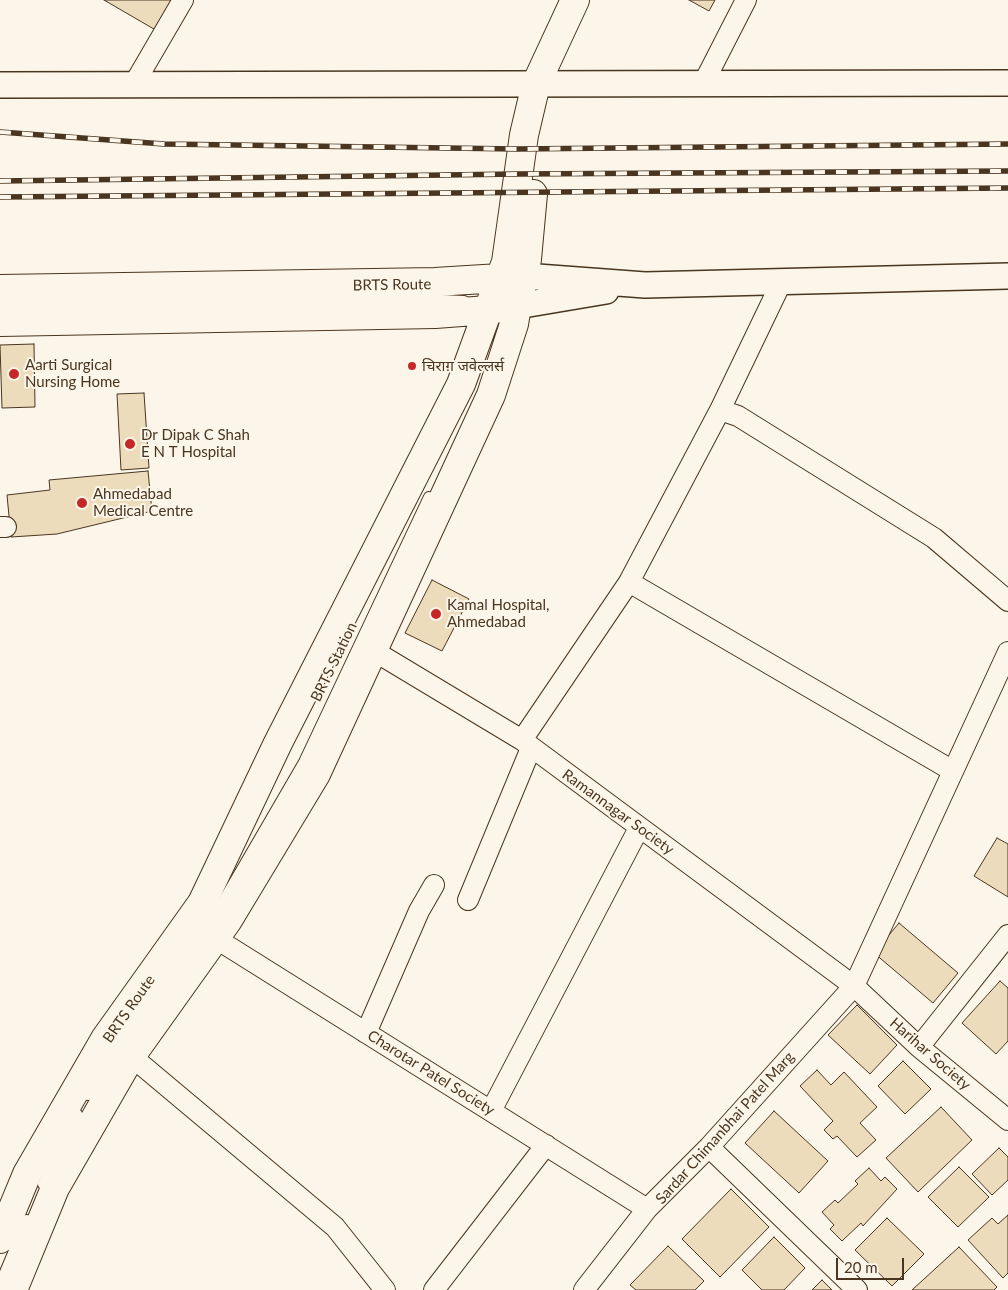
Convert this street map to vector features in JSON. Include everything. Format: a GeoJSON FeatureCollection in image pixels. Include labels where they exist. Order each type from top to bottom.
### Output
{"type":"FeatureCollection","features":[{"type":"Feature","properties":{"kind":"main road"},"geometry":{"type":"LineString","coordinates":[[1,1233],[27,1174],[105,1039],[202,903],[283,735],[500,311],[512,277],[542,130],[544,85],[550,59],[575,0]]}},
{"type":"Feature","properties":{"kind":"main road"},"geometry":{"type":"LineString","coordinates":[[0,289],[436,282],[512,277]]}},
{"type":"Feature","properties":{"kind":"main road"},"geometry":{"type":"LineString","coordinates":[[0,322],[435,314],[500,311],[514,324],[490,396],[316,774],[215,938],[131,1056],[55,1188],[13,1290]]}},
{"type":"Feature","properties":{"kind":"street"},"geometry":{"type":"LineString","coordinates":[[134,84],[184,0]]}},
{"type":"Feature","properties":{"kind":"street"},"geometry":{"type":"LineString","coordinates":[[703,84],[746,0]]}},
{"type":"Feature","properties":{"kind":"street"},"geometry":{"type":"LineString","coordinates":[[0,85],[1008,83]]}},
{"type":"Feature","properties":{"kind":"street"},"geometry":{"type":"LineString","coordinates":[[512,277],[645,285],[1008,276]]}},
{"type":"Feature","properties":{"kind":"street"},"geometry":{"type":"LineString","coordinates":[[468,900],[527,744],[628,582],[720,410],[781,282]]}},
{"type":"Feature","properties":{"kind":"street"},"geometry":{"type":"LineString","coordinates":[[500,311],[645,285]]}},
{"type":"Feature","properties":{"kind":"street"},"geometry":{"type":"LineString","coordinates":[[720,410],[738,416],[934,538],[1008,601]]}},
{"type":"Feature","properties":{"kind":"street"},"geometry":{"type":"LineString","coordinates":[[628,582],[953,771]]}},
{"type":"Feature","properties":{"kind":"street","name":"Ramannagar Society"},"geometry":{"type":"LineString","coordinates":[[374,651],[527,744],[854,986]]}},
{"type":"Feature","properties":{"kind":"street","name":"Sardar Chimanbhai Patel Marg"},"geometry":{"type":"LineString","coordinates":[[620,1243],[854,986],[1008,652]]}},
{"type":"Feature","properties":{"kind":"street"},"geometry":{"type":"LineString","coordinates":[[491,1111],[639,828]]}},
{"type":"Feature","properties":{"kind":"street"},"geometry":{"type":"LineString","coordinates":[[366,1033],[419,911],[434,885]]}},
{"type":"Feature","properties":{"kind":"street"},"geometry":{"type":"LineString","coordinates":[[919,1047],[1008,935]]}},
{"type":"Feature","properties":{"kind":"street","name":"Charotar Patel Society"},"geometry":{"type":"LineString","coordinates":[[215,938],[647,1209]]}},
{"type":"Feature","properties":{"kind":"street","name":"Harihar Society"},"geometry":{"type":"LineString","coordinates":[[854,986],[919,1047],[1008,1120]]}},
{"type":"Feature","properties":{"kind":"street"},"geometry":{"type":"LineString","coordinates":[[131,1056],[335,1227],[385,1290]]}},
{"type":"Feature","properties":{"kind":"street"},"geometry":{"type":"LineString","coordinates":[[434,1290],[546,1145]]}},
{"type":"Feature","properties":{"kind":"street"},"geometry":{"type":"LineString","coordinates":[[592,1287],[620,1243],[647,1209],[703,1153],[856,1290]]}},
{"type":"Feature","properties":{"kind":"lane","name":"BRTS Route"},"geometry":{"type":"LineString","coordinates":[[0,306],[459,299],[500,311]]}},
{"type":"Feature","properties":{"kind":"lane","name":"BRTS Station"},"geometry":{"type":"LineString","coordinates":[[304,762],[434,487]]}},
{"type":"Feature","properties":{"kind":"lane","name":"BRTS Route"},"geometry":{"type":"LineString","coordinates":[[38,1195],[82,1104],[221,905],[304,762]]}},
{"type":"Feature","properties":{"kind":"lane"},"geometry":{"type":"LineString","coordinates":[[0,1284],[30,1213]]}},
{"type":"Feature","properties":{"kind":"building"},"geometry":{"type":"Polygon","coordinates":[[[104,0],[176,0],[159,32],[104,0]]]}},
{"type":"Feature","properties":{"kind":"building"},"geometry":{"type":"Polygon","coordinates":[[[689,0],[715,0],[709,11],[689,0]]]}},
{"type":"Feature","properties":{"kind":"building"},"geometry":{"type":"Polygon","coordinates":[[[34,344],[35,407],[2,408],[0,345],[34,344]]]}},
{"type":"Feature","properties":{"kind":"building"},"geometry":{"type":"Polygon","coordinates":[[[144,393],[149,468],[121,470],[117,394],[144,393]]]}},
{"type":"Feature","properties":{"kind":"building"},"geometry":{"type":"Polygon","coordinates":[[[148,471],[152,511],[57,534],[11,537],[7,495],[50,490],[49,480],[148,471]]]}},
{"type":"Feature","properties":{"kind":"building"},"geometry":{"type":"Polygon","coordinates":[[[432,580],[469,599],[442,651],[405,633],[432,580]]]}},
{"type":"Feature","properties":{"kind":"building"},"geometry":{"type":"Polygon","coordinates":[[[997,838],[1008,844],[1008,897],[974,876],[997,838]]]}},
{"type":"Feature","properties":{"kind":"building"},"geometry":{"type":"Polygon","coordinates":[[[899,923],[958,973],[933,1003],[874,953],[899,923]]]}},
{"type":"Feature","properties":{"kind":"building"},"geometry":{"type":"Polygon","coordinates":[[[1000,981],[1008,988],[1008,1041],[996,1054],[962,1023],[1000,981]]]}},
{"type":"Feature","properties":{"kind":"building"},"geometry":{"type":"Polygon","coordinates":[[[857,1005],[897,1045],[870,1074],[828,1035],[857,1005]]]}},
{"type":"Feature","properties":{"kind":"building"},"geometry":{"type":"Polygon","coordinates":[[[903,1061],[931,1089],[905,1114],[878,1086],[903,1061]]]}},
{"type":"Feature","properties":{"kind":"building"},"geometry":{"type":"Polygon","coordinates":[[[817,1070],[831,1085],[844,1072],[877,1107],[860,1123],[876,1140],[857,1157],[837,1136],[833,1139],[824,1130],[833,1121],[800,1086],[817,1070]]]}},
{"type":"Feature","properties":{"kind":"building"},"geometry":{"type":"Polygon","coordinates":[[[941,1107],[972,1140],[918,1192],[886,1158],[941,1107]]]}},
{"type":"Feature","properties":{"kind":"building"},"geometry":{"type":"Polygon","coordinates":[[[774,1111],[828,1161],[799,1193],[745,1143],[774,1111]]]}},
{"type":"Feature","properties":{"kind":"building"},"geometry":{"type":"Polygon","coordinates":[[[999,1148],[1008,1157],[1008,1180],[992,1195],[972,1174],[999,1148]]]}},
{"type":"Feature","properties":{"kind":"building"},"geometry":{"type":"Polygon","coordinates":[[[959,1167],[989,1197],[958,1227],[928,1197],[959,1167]]]}},
{"type":"Feature","properties":{"kind":"building"},"geometry":{"type":"Polygon","coordinates":[[[869,1168],[881,1181],[885,1177],[897,1189],[863,1226],[861,1223],[842,1241],[830,1229],[834,1225],[822,1212],[835,1200],[838,1203],[858,1184],[855,1181],[869,1168]]]}},
{"type":"Feature","properties":{"kind":"building"},"geometry":{"type":"Polygon","coordinates":[[[731,1189],[769,1227],[720,1277],[682,1239],[731,1189]]]}},
{"type":"Feature","properties":{"kind":"building"},"geometry":{"type":"Polygon","coordinates":[[[1008,1215],[1008,1273],[1003,1278],[968,1240],[992,1218],[998,1224],[1008,1215]]]}},
{"type":"Feature","properties":{"kind":"building"},"geometry":{"type":"Polygon","coordinates":[[[887,1218],[924,1254],[892,1286],[855,1250],[887,1218]]]}},
{"type":"Feature","properties":{"kind":"building"},"geometry":{"type":"Polygon","coordinates":[[[774,1237],[805,1268],[784,1290],[762,1290],[742,1270],[774,1237]]]}},
{"type":"Feature","properties":{"kind":"building"},"geometry":{"type":"Polygon","coordinates":[[[668,1246],[704,1281],[695,1290],[636,1290],[630,1285],[668,1246]]]}},
{"type":"Feature","properties":{"kind":"building"},"geometry":{"type":"Polygon","coordinates":[[[959,1247],[997,1287],[994,1290],[912,1290],[959,1247]]]}},
{"type":"Feature","properties":{"kind":"building"},"geometry":{"type":"Polygon","coordinates":[[[822,1280],[832,1290],[812,1290],[822,1280]]]}},
{"type":"Feature","properties":{"kind":"railway"},"geometry":{"type":"LineString","coordinates":[[0,132],[164,144],[517,149],[1008,144]]}},
{"type":"Feature","properties":{"kind":"railway"},"geometry":{"type":"LineString","coordinates":[[0,181],[518,174],[1008,171]]}},
{"type":"Feature","properties":{"kind":"railway"},"geometry":{"type":"LineString","coordinates":[[0,197],[1008,188]]}},
{"type":"Feature","properties":{"kind":"place","name":"चिराग़ जवेल्लर्स"},"geometry":{"type":"Point","coordinates":[412,366]}},
{"type":"Feature","properties":{"kind":"place","name":"Aarti Surgical Nursing Home"},"geometry":{"type":"Point","coordinates":[14,374]}},
{"type":"Feature","properties":{"kind":"place","name":"Dr Dipak C Shah E N T Hospital"},"geometry":{"type":"Point","coordinates":[130,444]}},
{"type":"Feature","properties":{"kind":"place","name":"Ahmedabad Medical Centre"},"geometry":{"type":"Point","coordinates":[82,503]}},
{"type":"Feature","properties":{"kind":"place","name":"Kamal Hospital, Ahmedabad"},"geometry":{"type":"Point","coordinates":[436,614]}}]}
